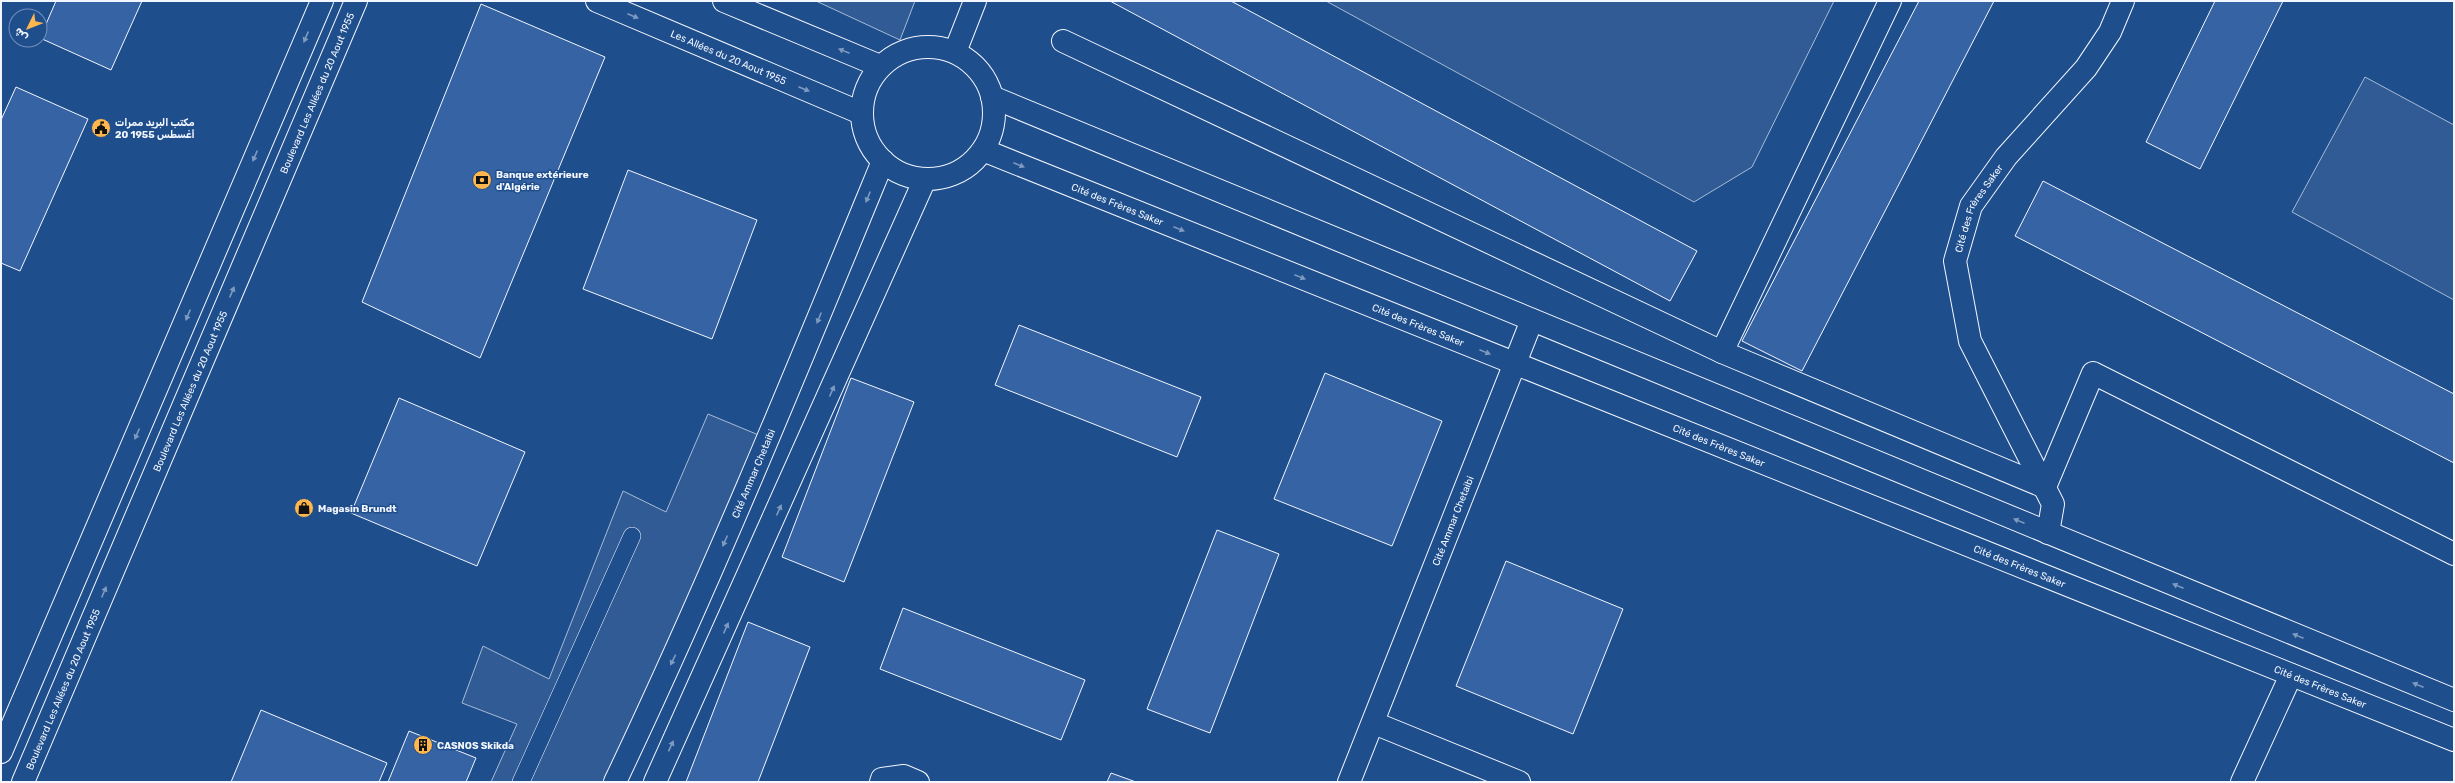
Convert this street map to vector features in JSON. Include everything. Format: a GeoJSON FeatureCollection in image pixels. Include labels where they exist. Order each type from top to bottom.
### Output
{"type":"FeatureCollection","features":[{"type":"Feature","properties":{"kind":"main road"},"geometry":{"type":"LineString","coordinates":[[1,752],[322,1]]}},
{"type":"Feature","properties":{"kind":"main road","name":"Boulevard Les Allées du 20 Aout 1955"},"geometry":{"type":"LineString","coordinates":[[23,782],[356,1]]}},
{"type":"Feature","properties":{"kind":"main road","name":"Les Allées du 20 Aout 1955"},"geometry":{"type":"LineString","coordinates":[[597,1],[861,113]]}},
{"type":"Feature","properties":{"kind":"main road"},"geometry":{"type":"LineString","coordinates":[[724,1],[880,66]]}},
{"type":"Feature","properties":{"kind":"main road"},"geometry":{"type":"LineString","coordinates":[[955,52],[975,1]]}},
{"type":"Feature","properties":{"kind":"main road"},"geometry":{"type":"LineString","coordinates":[[1722,352],[1890,1]]}},
{"type":"Feature","properties":{"kind":"main road","name":"Cité des Frères Saker"},"geometry":{"type":"LineString","coordinates":[[2048,533],[2053,504],[1970,341],[1955,261],[1971,206],[2006,157],[2086,68],[2110,32],[2123,1]]}},
{"type":"Feature","properties":{"kind":"main road"},"geometry":{"type":"LineString","coordinates":[[1063,41],[1722,352],[2045,487],[2093,373],[2454,554]]}},
{"type":"Feature","properties":{"kind":"main road"},"geometry":{"type":"LineString","coordinates":[[935,46],[955,52],[972,63],[985,79],[992,98],[994,116],[991,134],[983,150],[972,163],[958,172],[942,178],[925,179],[910,177],[895,171],[883,161],[871,148],[864,131],[861,113],[864,96],[870,80],[880,66],[896,54],[915,48],[935,46]]}},
{"type":"Feature","properties":{"kind":"main road"},"geometry":{"type":"LineString","coordinates":[[992,98],[2454,700]]}},
{"type":"Feature","properties":{"kind":"main road","name":"Cité des Frères Saker"},"geometry":{"type":"LineString","coordinates":[[983,150],[2454,740]]}},
{"type":"Feature","properties":{"kind":"main road","name":"Cité Ammar Chetaibi"},"geometry":{"type":"LineString","coordinates":[[615,782],[676,653],[752,481],[883,161]]}},
{"type":"Feature","properties":{"kind":"main road"},"geometry":{"type":"LineString","coordinates":[[655,782],[925,179]]}},
{"type":"Feature","properties":{"kind":"main road","name":"Cité Ammar Chetaibi"},"geometry":{"type":"LineString","coordinates":[[1349,782],[1374,723],[1532,320]]}},
{"type":"Feature","properties":{"kind":"main road"},"geometry":{"type":"LineString","coordinates":[[2242,782],[2291,675]]}},
{"type":"Feature","properties":{"kind":"main road"},"geometry":{"type":"LineString","coordinates":[[1374,723],[1519,782]]}},
{"type":"Feature","properties":{"kind":"main road"},"geometry":{"type":"LineString","coordinates":[[881,782],[882,779],[904,776],[918,782]]}},
{"type":"Feature","properties":{"kind":"lane"},"geometry":{"type":"LineString","coordinates":[[521,782],[632,536]]}},
{"type":"Feature","properties":{"kind":"shaded area"},"geometry":{"type":"Polygon","coordinates":[[[816,1],[915,1],[900,40],[816,1]]]}},
{"type":"Feature","properties":{"kind":"shaded area"},"geometry":{"type":"Polygon","coordinates":[[[1326,1],[1834,1],[1752,167],[1694,202],[1326,1]]]}},
{"type":"Feature","properties":{"kind":"shaded area"},"geometry":{"type":"Polygon","coordinates":[[[2365,77],[2454,125],[2454,300],[2292,212],[2365,77]]]}},
{"type":"Feature","properties":{"kind":"shaded area"},"geometry":{"type":"Polygon","coordinates":[[[708,414],[761,436],[605,782],[491,782],[517,724],[462,703],[483,646],[549,679],[623,491],[666,512],[708,414]]]}},
{"type":"Feature","properties":{"kind":"building"},"geometry":{"type":"Polygon","coordinates":[[[56,1],[142,1],[111,70],[48,42],[48,20],[56,1]]]}},
{"type":"Feature","properties":{"kind":"building"},"geometry":{"type":"Polygon","coordinates":[[[1110,1],[1231,1],[1697,251],[1670,301],[1110,1]]]}},
{"type":"Feature","properties":{"kind":"building"},"geometry":{"type":"Polygon","coordinates":[[[1919,1],[1994,1],[1802,371],[1742,341],[1919,1]]]}},
{"type":"Feature","properties":{"kind":"building"},"geometry":{"type":"Polygon","coordinates":[[[2215,1],[2283,1],[2200,169],[2146,142],[2215,1]]]}},
{"type":"Feature","properties":{"kind":"building","name":"Banque extérieure d'Algérie"},"geometry":{"type":"Polygon","coordinates":[[[481,4],[605,57],[480,358],[362,302],[481,4]]]}},
{"type":"Feature","properties":{"kind":"building"},"geometry":{"type":"Polygon","coordinates":[[[16,87],[88,119],[20,271],[1,263],[1,120],[16,87]]]}},
{"type":"Feature","properties":{"kind":"building"},"geometry":{"type":"Polygon","coordinates":[[[628,170],[757,220],[712,339],[583,289],[628,170]]]}},
{"type":"Feature","properties":{"kind":"building"},"geometry":{"type":"Polygon","coordinates":[[[2043,181],[2454,394],[2454,463],[2015,236],[2043,181]]]}},
{"type":"Feature","properties":{"kind":"building"},"geometry":{"type":"Polygon","coordinates":[[[1019,325],[1201,397],[1177,457],[995,385],[1019,325]]]}},
{"type":"Feature","properties":{"kind":"building"},"geometry":{"type":"Polygon","coordinates":[[[1325,373],[1442,421],[1392,546],[1274,499],[1325,373]]]}},
{"type":"Feature","properties":{"kind":"building"},"geometry":{"type":"Polygon","coordinates":[[[851,378],[914,402],[844,582],[782,557],[851,378]]]}},
{"type":"Feature","properties":{"kind":"building"},"geometry":{"type":"Polygon","coordinates":[[[399,398],[525,452],[477,566],[351,513],[399,398]]]}},
{"type":"Feature","properties":{"kind":"building"},"geometry":{"type":"Polygon","coordinates":[[[1217,530],[1279,554],[1210,733],[1147,709],[1217,530]]]}},
{"type":"Feature","properties":{"kind":"building"},"geometry":{"type":"Polygon","coordinates":[[[1506,561],[1623,609],[1573,734],[1456,686],[1506,561]]]}},
{"type":"Feature","properties":{"kind":"building"},"geometry":{"type":"Polygon","coordinates":[[[903,608],[1085,680],[1061,740],[880,669],[903,608]]]}},
{"type":"Feature","properties":{"kind":"building"},"geometry":{"type":"Polygon","coordinates":[[[748,622],[810,647],[758,782],[686,782],[748,622]]]}},
{"type":"Feature","properties":{"kind":"building"},"geometry":{"type":"Polygon","coordinates":[[[261,710],[387,763],[379,782],[231,782],[261,710]]]}},
{"type":"Feature","properties":{"kind":"building","name":"CASNOS Skikda"},"geometry":{"type":"Polygon","coordinates":[[[409,731],[476,758],[466,782],[388,782],[409,731]]]}},
{"type":"Feature","properties":{"kind":"building"},"geometry":{"type":"Polygon","coordinates":[[[1111,773],[1136,782],[1107,782],[1111,773]]]}},
{"type":"Feature","properties":{"kind":"place","name":"مكتب البريد ممرات 20 أغسطس 1955"},"geometry":{"type":"Point","coordinates":[101,128]}},
{"type":"Feature","properties":{"kind":"place","name":"Banque extérieure d'Algérie"},"geometry":{"type":"Point","coordinates":[482,180]}},
{"type":"Feature","properties":{"kind":"place","name":"Magasin Brundt"},"geometry":{"type":"Point","coordinates":[304,508]}},
{"type":"Feature","properties":{"kind":"place","name":"CASNOS Skikda"},"geometry":{"type":"Point","coordinates":[423,745]}}]}
